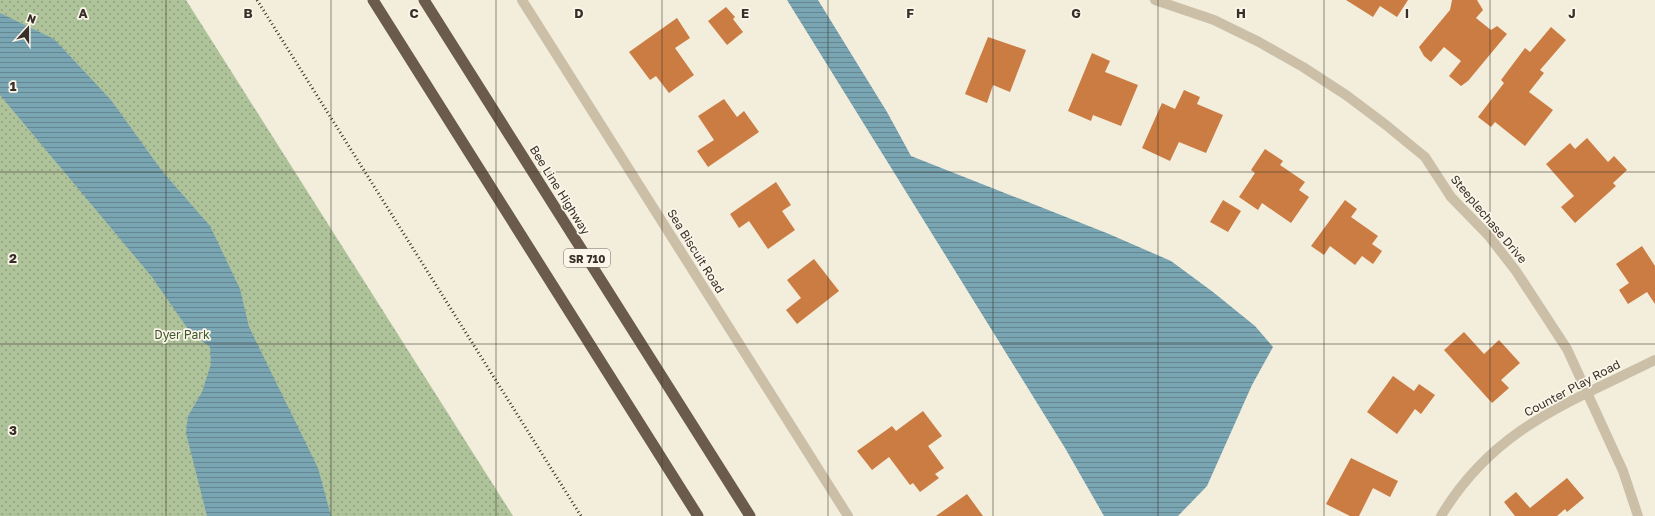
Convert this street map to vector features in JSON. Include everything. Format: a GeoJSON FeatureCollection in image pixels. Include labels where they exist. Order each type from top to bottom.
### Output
{"type":"FeatureCollection","features":[{"type":"Feature","properties":{"kind":"highway"},"geometry":{"type":"LineString","coordinates":[[373,0],[698,516]]}},
{"type":"Feature","properties":{"kind":"highway","name":"Bee Line Highway"},"geometry":{"type":"LineString","coordinates":[[424,0],[750,516]]}},
{"type":"Feature","properties":{"kind":"street","name":"Sea Biscuit Road"},"geometry":{"type":"LineString","coordinates":[[522,0],[848,516]]}},
{"type":"Feature","properties":{"kind":"street","name":"Steeplechase Drive"},"geometry":{"type":"LineString","coordinates":[[1155,0],[1214,20],[1259,42],[1303,67],[1375,116],[1425,157],[1451,197],[1488,235],[1516,271],[1568,350],[1623,471],[1638,516]]}},
{"type":"Feature","properties":{"kind":"street","name":"Counter Play Road"},"geometry":{"type":"LineString","coordinates":[[1441,516],[1462,485],[1484,460],[1517,432],[1545,414],[1587,392],[1655,360]]}},
{"type":"Feature","properties":{"kind":"green space","name":"Dyer Park"},"geometry":{"type":"Polygon","coordinates":[[[0,0],[186,0],[513,516],[0,516],[0,0]]]}},
{"type":"Feature","properties":{"kind":"water"},"geometry":{"type":"Polygon","coordinates":[[[787,0],[818,0],[887,112],[911,156],[1109,234],[1171,261],[1255,326],[1273,347],[1252,385],[1207,486],[1178,516],[1104,516],[1065,448],[787,0]]]}},
{"type":"Feature","properties":{"kind":"water"},"geometry":{"type":"Polygon","coordinates":[[[0,13],[54,39],[111,100],[162,171],[210,226],[240,289],[249,327],[318,468],[331,516],[207,516],[186,433],[188,416],[202,392],[211,364],[210,347],[190,332],[152,277],[0,95],[0,13]]]}},
{"type":"Feature","properties":{"kind":"building"},"geometry":{"type":"Polygon","coordinates":[[[1346,0],[1408,0],[1397,17],[1380,6],[1373,17],[1346,0]]]}},
{"type":"Feature","properties":{"kind":"building"},"geometry":{"type":"Polygon","coordinates":[[[1452,0],[1477,0],[1483,10],[1476,18],[1491,30],[1497,26],[1507,34],[1468,81],[1461,86],[1449,76],[1461,61],[1444,47],[1431,62],[1424,56],[1419,47],[1450,10],[1452,0]]]}},
{"type":"Feature","properties":{"kind":"building"},"geometry":{"type":"Polygon","coordinates":[[[726,7],[735,17],[733,19],[743,32],[727,45],[708,21],[726,7]]]}},
{"type":"Feature","properties":{"kind":"building"},"geometry":{"type":"Polygon","coordinates":[[[677,18],[690,38],[675,48],[694,75],[669,93],[656,76],[650,80],[629,52],[677,18]]]}},
{"type":"Feature","properties":{"kind":"building"},"geometry":{"type":"Polygon","coordinates":[[[1551,27],[1566,40],[1540,70],[1544,73],[1529,92],[1553,110],[1525,146],[1495,122],[1491,127],[1478,117],[1504,83],[1501,80],[1525,48],[1530,52],[1551,27]]]}},
{"type":"Feature","properties":{"kind":"building"},"geometry":{"type":"Polygon","coordinates":[[[988,37],[1026,50],[1010,92],[993,85],[987,103],[965,94],[988,37]]]}},
{"type":"Feature","properties":{"kind":"building"},"geometry":{"type":"Polygon","coordinates":[[[1092,53],[1110,61],[1105,72],[1138,85],[1121,126],[1093,115],[1091,121],[1068,111],[1092,53]]]}},
{"type":"Feature","properties":{"kind":"building"},"geometry":{"type":"Polygon","coordinates":[[[1184,90],[1200,97],[1197,104],[1223,115],[1206,153],[1179,142],[1170,161],[1142,148],[1162,103],[1175,109],[1184,90]]]}},
{"type":"Feature","properties":{"kind":"building"},"geometry":{"type":"Polygon","coordinates":[[[724,99],[737,117],[744,111],[759,132],[708,167],[697,151],[714,140],[698,116],[724,99]]]}},
{"type":"Feature","properties":{"kind":"building"},"geometry":{"type":"Polygon","coordinates":[[[1587,138],[1608,162],[1614,156],[1627,170],[1613,183],[1616,186],[1575,223],[1561,207],[1574,196],[1546,164],[1570,143],[1575,149],[1587,138]]]}},
{"type":"Feature","properties":{"kind":"building"},"geometry":{"type":"Polygon","coordinates":[[[1265,149],[1283,161],[1280,165],[1305,182],[1299,190],[1309,197],[1291,223],[1262,203],[1258,210],[1239,197],[1255,173],[1251,170],[1265,149]]]}},
{"type":"Feature","properties":{"kind":"building"},"geometry":{"type":"Polygon","coordinates":[[[776,182],[791,205],[782,211],[795,230],[768,249],[749,221],[739,228],[730,214],[776,182]]]}},
{"type":"Feature","properties":{"kind":"building"},"geometry":{"type":"Polygon","coordinates":[[[1223,200],[1241,211],[1228,232],[1210,222],[1223,200]]]}},
{"type":"Feature","properties":{"kind":"building"},"geometry":{"type":"Polygon","coordinates":[[[1345,200],[1357,209],[1351,217],[1378,236],[1372,244],[1382,251],[1373,264],[1362,256],[1355,265],[1330,246],[1324,255],[1311,246],[1345,200]]]}},
{"type":"Feature","properties":{"kind":"building"},"geometry":{"type":"Polygon","coordinates":[[[1642,246],[1655,266],[1655,304],[1647,292],[1628,304],[1619,290],[1629,283],[1616,264],[1642,246]]]}},
{"type":"Feature","properties":{"kind":"building"},"geometry":{"type":"Polygon","coordinates":[[[814,259],[839,291],[797,324],[786,310],[801,298],[787,280],[814,259]]]}},
{"type":"Feature","properties":{"kind":"building"},"geometry":{"type":"Polygon","coordinates":[[[1464,332],[1484,354],[1499,340],[1520,363],[1501,380],[1509,388],[1492,403],[1444,350],[1464,332]]]}},
{"type":"Feature","properties":{"kind":"building"},"geometry":{"type":"Polygon","coordinates":[[[1393,376],[1414,391],[1419,384],[1435,395],[1421,414],[1415,409],[1397,434],[1367,412],[1393,376]]]}},
{"type":"Feature","properties":{"kind":"building"},"geometry":{"type":"Polygon","coordinates":[[[923,411],[942,436],[928,446],[944,468],[935,474],[939,478],[920,492],[913,483],[910,485],[889,457],[872,470],[857,451],[892,426],[896,431],[923,411]]]}},
{"type":"Feature","properties":{"kind":"building"},"geometry":{"type":"Polygon","coordinates":[[[1351,458],[1398,481],[1390,497],[1373,488],[1359,516],[1350,516],[1326,504],[1351,458]]]}},
{"type":"Feature","properties":{"kind":"building"},"geometry":{"type":"Polygon","coordinates":[[[1567,478],[1584,498],[1567,512],[1565,509],[1557,516],[1515,516],[1504,502],[1516,492],[1530,508],[1567,478]]]}},
{"type":"Feature","properties":{"kind":"building"},"geometry":{"type":"Polygon","coordinates":[[[967,494],[983,516],[936,516],[967,494]]]}},
{"type":"Feature","properties":{"kind":"railway"},"geometry":{"type":"LineString","coordinates":[[257,0],[581,516]]}}]}
